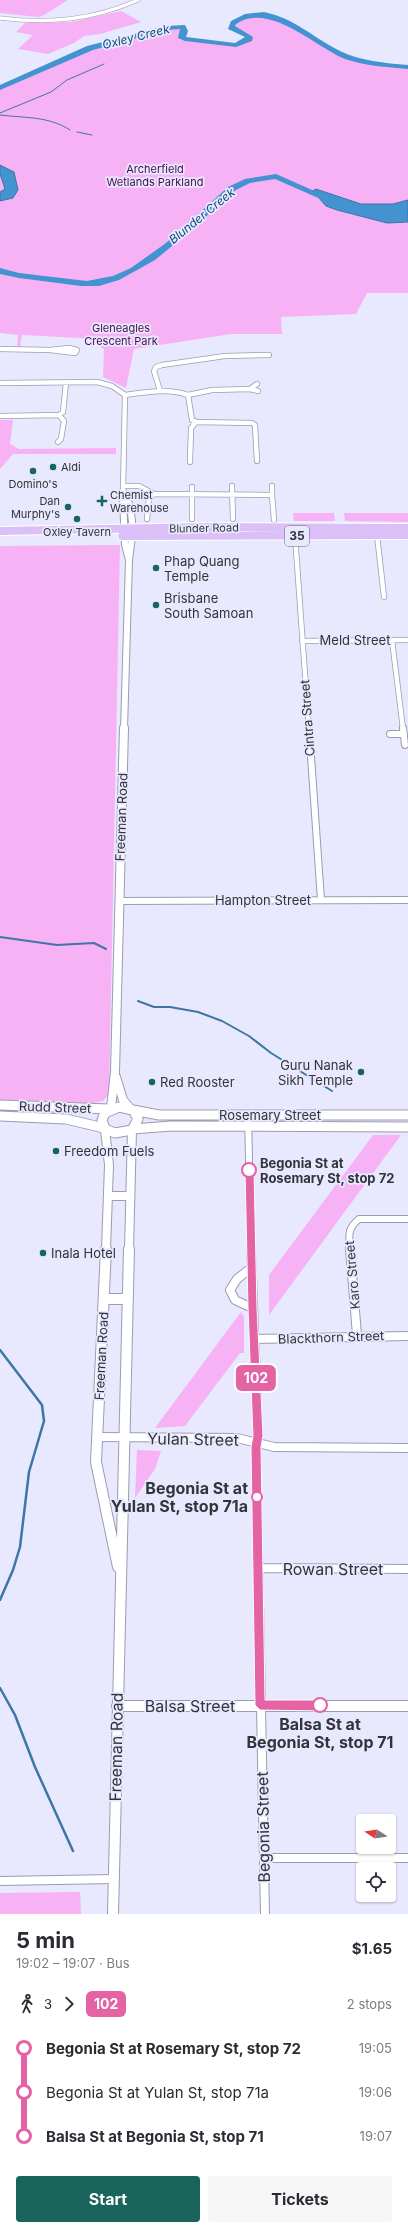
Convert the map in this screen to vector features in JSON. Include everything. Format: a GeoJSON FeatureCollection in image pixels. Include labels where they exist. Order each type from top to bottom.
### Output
{"type":"FeatureCollection","features":[{"type":"Feature","properties":{"kind":"main road","name":"Blunder Road"},"geometry":{"type":"LineString","coordinates":[[0,536],[129,532],[206,527],[408,528]]}},
{"type":"Feature","properties":{"kind":"main road","name":"Blunder Road"},"geometry":{"type":"LineString","coordinates":[[0,531],[295,536],[408,536]]}},
{"type":"Feature","properties":{"kind":"main road","name":"Rudd Street"},"geometry":{"type":"LineString","coordinates":[[0,1105],[110,1108]]}},
{"type":"Feature","properties":{"kind":"main road"},"geometry":{"type":"LineString","coordinates":[[118,1106],[131,1109],[138,1119],[133,1130],[119,1135],[105,1129],[102,1118],[110,1108],[118,1106]]}},
{"type":"Feature","properties":{"kind":"main road","name":"Rosemary Street"},"geometry":{"type":"LineString","coordinates":[[131,1109],[151,1115],[408,1115]]}},
{"type":"Feature","properties":{"kind":"main road"},"geometry":{"type":"LineString","coordinates":[[392,1115],[393,1127]]}},
{"type":"Feature","properties":{"kind":"main road","name":"Rudd Street"},"geometry":{"type":"LineString","coordinates":[[0,1116],[66,1120],[105,1129]]}},
{"type":"Feature","properties":{"kind":"main road","name":"Rosemary Street"},"geometry":{"type":"LineString","coordinates":[[133,1130],[171,1126],[408,1127]]}},
{"type":"Feature","properties":{"kind":"street"},"geometry":{"type":"LineString","coordinates":[[0,18],[39,22],[76,20],[109,13],[138,0]]}},
{"type":"Feature","properties":{"kind":"street"},"geometry":{"type":"LineString","coordinates":[[0,349],[48,350],[69,348],[77,350],[75,353],[69,354],[48,350]]}},
{"type":"Feature","properties":{"kind":"street"},"geometry":{"type":"LineString","coordinates":[[160,391],[154,371],[156,367],[162,365],[225,356],[269,355]]}},
{"type":"Feature","properties":{"kind":"street"},"geometry":{"type":"LineString","coordinates":[[0,416],[59,415],[63,412],[66,382]]}},
{"type":"Feature","properties":{"kind":"street"},"geometry":{"type":"LineString","coordinates":[[0,383],[97,382],[112,386],[125,395],[160,391],[177,392],[188,396],[212,390],[250,389],[258,392]]}},
{"type":"Feature","properties":{"kind":"street"},"geometry":{"type":"LineString","coordinates":[[250,389],[257,384]]}},
{"type":"Feature","properties":{"kind":"street"},"geometry":{"type":"LineString","coordinates":[[125,395],[123,488],[139,486],[154,494],[272,495]]}},
{"type":"Feature","properties":{"kind":"street"},"geometry":{"type":"LineString","coordinates":[[188,396],[192,420],[196,422],[247,422],[255,425],[257,461]]}},
{"type":"Feature","properties":{"kind":"street"},"geometry":{"type":"LineString","coordinates":[[58,442],[62,439],[64,421],[59,415]]}},
{"type":"Feature","properties":{"kind":"street"},"geometry":{"type":"LineString","coordinates":[[190,462],[191,428],[196,422]]}},
{"type":"Feature","properties":{"kind":"street"},"geometry":{"type":"LineString","coordinates":[[232,486],[233,519]]}},
{"type":"Feature","properties":{"kind":"street"},"geometry":{"type":"LineString","coordinates":[[272,486],[274,520]]}},
{"type":"Feature","properties":{"kind":"street"},"geometry":{"type":"LineString","coordinates":[[192,487],[192,519]]}},
{"type":"Feature","properties":{"kind":"street","name":"Freeman Road"},"geometry":{"type":"LineString","coordinates":[[110,1108],[115,1074],[129,560],[126,554],[133,511],[123,488]]}},
{"type":"Feature","properties":{"kind":"street"},"geometry":{"type":"LineString","coordinates":[[147,519],[148,497],[154,494]]}},
{"type":"Feature","properties":{"kind":"street"},"geometry":{"type":"LineString","coordinates":[[377,535],[384,598]]}},
{"type":"Feature","properties":{"kind":"street","name":"Cintra Street"},"geometry":{"type":"LineString","coordinates":[[295,536],[321,900]]}},
{"type":"Feature","properties":{"kind":"street","name":"Meld Street"},"geometry":{"type":"LineString","coordinates":[[302,640],[408,640]]}},
{"type":"Feature","properties":{"kind":"street"},"geometry":{"type":"LineString","coordinates":[[392,640],[405,745]]}},
{"type":"Feature","properties":{"kind":"street"},"geometry":{"type":"LineString","coordinates":[[390,734],[404,734]]}},
{"type":"Feature","properties":{"kind":"street","name":"Hampton Street"},"geometry":{"type":"LineString","coordinates":[[119,901],[408,900]]}},
{"type":"Feature","properties":{"kind":"street","name":"Freeman Road"},"geometry":{"type":"LineString","coordinates":[[115,1074],[123,1100],[131,1109]]}},
{"type":"Feature","properties":{"kind":"street","name":"Begonia Street"},"geometry":{"type":"LineString","coordinates":[[248,1115],[252,1308],[255,1339],[260,1705],[265,1914]]}},
{"type":"Feature","properties":{"kind":"street","name":"Freeman Road"},"geometry":{"type":"LineString","coordinates":[[105,1129],[110,1165],[96,1462],[120,1579]]}},
{"type":"Feature","properties":{"kind":"street","name":"Freeman Road"},"geometry":{"type":"LineString","coordinates":[[113,1914],[116,1706],[133,1130]]}},
{"type":"Feature","properties":{"kind":"street"},"geometry":{"type":"LineString","coordinates":[[109,1196],[130,1196]]}},
{"type":"Feature","properties":{"kind":"street","name":"Karo Street"},"geometry":{"type":"LineString","coordinates":[[357,1335],[349,1234],[352,1226],[359,1219],[408,1219]]}},
{"type":"Feature","properties":{"kind":"street"},"geometry":{"type":"LineString","coordinates":[[251,1268],[238,1275],[233,1280],[230,1288],[232,1297],[241,1305],[252,1308]]}},
{"type":"Feature","properties":{"kind":"street"},"geometry":{"type":"LineString","coordinates":[[104,1299],[128,1299]]}},
{"type":"Feature","properties":{"kind":"street","name":"Blackthorn Street"},"geometry":{"type":"LineString","coordinates":[[255,1339],[357,1335],[408,1336]]}},
{"type":"Feature","properties":{"kind":"street","name":"Yulan Street"},"geometry":{"type":"LineString","coordinates":[[97,1437],[237,1438],[274,1446],[408,1448]]}},
{"type":"Feature","properties":{"kind":"street","name":"Rowan Street"},"geometry":{"type":"LineString","coordinates":[[258,1568],[408,1569]]}},
{"type":"Feature","properties":{"kind":"street","name":"Balsa Street"},"geometry":{"type":"LineString","coordinates":[[116,1706],[408,1706]]}},
{"type":"Feature","properties":{"kind":"street"},"geometry":{"type":"LineString","coordinates":[[264,1858],[408,1858]]}},
{"type":"Feature","properties":{"kind":"street"},"geometry":{"type":"LineString","coordinates":[[0,1881],[114,1879]]}},
{"type":"Feature","properties":{"kind":"green space"},"geometry":{"type":"Polygon","coordinates":[[[0,0],[68,0],[38,17],[0,13],[0,0]]]}},
{"type":"Feature","properties":{"kind":"green space"},"geometry":{"type":"Polygon","coordinates":[[[121,11],[141,22],[100,34],[84,36],[74,43],[48,54],[18,49],[33,35],[16,32],[25,23],[71,22],[121,11]]]}},
{"type":"Feature","properties":{"kind":"green space","name":"Archerfield Wetlands Parkland"},"geometry":{"type":"Polygon","coordinates":[[[253,14],[279,17],[336,52],[347,57],[382,64],[408,67],[408,293],[367,293],[356,314],[281,317],[282,334],[231,334],[134,349],[126,388],[103,377],[104,349],[101,348],[101,339],[22,335],[20,347],[17,347],[18,335],[0,333],[0,88],[90,48],[166,28],[182,27],[184,31],[182,37],[185,39],[236,45],[249,37],[231,27],[232,24],[239,18],[253,14]]]}},
{"type":"Feature","properties":{"kind":"green space"},"geometry":{"type":"Polygon","coordinates":[[[0,420],[13,420],[10,444],[19,449],[116,448],[116,454],[13,454],[0,469],[0,420]]]}},
{"type":"Feature","properties":{"kind":"green space"},"geometry":{"type":"Polygon","coordinates":[[[293,513],[334,513],[335,521],[294,521],[293,513]]]}},
{"type":"Feature","properties":{"kind":"green space"},"geometry":{"type":"Polygon","coordinates":[[[344,513],[408,513],[408,522],[345,521],[344,513]]]}},
{"type":"Feature","properties":{"kind":"green space"},"geometry":{"type":"Polygon","coordinates":[[[120,545],[109,1094],[103,1101],[94,1103],[0,1103],[0,546],[120,545]]]}},
{"type":"Feature","properties":{"kind":"green space"},"geometry":{"type":"Polygon","coordinates":[[[373,1135],[401,1135],[269,1315],[269,1275],[373,1135]]]}},
{"type":"Feature","properties":{"kind":"green space"},"geometry":{"type":"Polygon","coordinates":[[[241,1312],[244,1317],[244,1353],[240,1353],[185,1426],[155,1428],[241,1312]]]}},
{"type":"Feature","properties":{"kind":"green space"},"geometry":{"type":"Polygon","coordinates":[[[137,1450],[161,1451],[155,1469],[135,1498],[137,1450]]]}},
{"type":"Feature","properties":{"kind":"green space"},"geometry":{"type":"Polygon","coordinates":[[[80,1892],[81,1914],[0,1914],[0,1893],[80,1892]]]}},
{"type":"Feature","properties":{"kind":"water"},"geometry":{"type":"Polygon","coordinates":[[[0,165],[14,172],[18,190],[13,198],[0,201],[0,192],[5,189],[0,174],[0,165]]]}},
{"type":"Feature","properties":{"kind":"water"},"geometry":{"type":"Polygon","coordinates":[[[316,189],[361,204],[393,204],[408,200],[408,222],[387,223],[337,210],[326,206],[318,197],[309,193],[316,189]]]}},
{"type":"Feature","properties":{"kind":"waterway","name":"Oxley Creek"},"geometry":{"type":"LineString","coordinates":[[0,88],[90,48],[166,28],[182,27],[184,31],[182,38],[185,39],[236,45],[249,39],[249,37],[231,27],[232,24],[245,16],[264,14],[289,22],[323,44],[347,57],[370,63],[408,67]]}},
{"type":"Feature","properties":{"kind":"waterway"},"geometry":{"type":"LineString","coordinates":[[0,113],[51,92],[67,80],[104,64]]}},
{"type":"Feature","properties":{"kind":"waterway"},"geometry":{"type":"LineString","coordinates":[[0,115],[45,120],[62,125],[70,130]]}},
{"type":"Feature","properties":{"kind":"waterway"},"geometry":{"type":"LineString","coordinates":[[77,132],[92,135]]}},
{"type":"Feature","properties":{"kind":"waterway","name":"Blunder Creek"},"geometry":{"type":"LineString","coordinates":[[0,271],[19,276],[87,284],[99,283],[116,278],[134,270],[152,258],[169,245],[231,189],[248,181],[276,176],[326,198]]}},
{"type":"Feature","properties":{"kind":"waterway"},"geometry":{"type":"LineString","coordinates":[[0,937],[57,945],[94,943],[106,949]]}},
{"type":"Feature","properties":{"kind":"waterway"},"geometry":{"type":"LineString","coordinates":[[138,1001],[154,1007],[170,1007],[198,1012],[222,1021],[249,1036],[271,1053],[332,1091]]}},
{"type":"Feature","properties":{"kind":"waterway"},"geometry":{"type":"LineString","coordinates":[[0,1350],[42,1405],[44,1421],[29,1472],[20,1547],[13,1570],[0,1600]]}},
{"type":"Feature","properties":{"kind":"waterway"},"geometry":{"type":"LineString","coordinates":[[0,1688],[15,1715],[35,1767],[73,1851]]}},
{"type":"Feature","properties":{"kind":"bus line","name":"102"},"geometry":{"type":"LineString","coordinates":[[249,1170],[252,1308],[255,1339],[258,1436],[256,1447],[260,1705],[320,1705]]}},
{"type":"Feature","properties":{"kind":"place","name":"Aldi"},"geometry":{"type":"Point","coordinates":[53,467]}},
{"type":"Feature","properties":{"kind":"place","name":"Domino's"},"geometry":{"type":"Point","coordinates":[33,471]}},
{"type":"Feature","properties":{"kind":"place","name":"Chemist Warehouse"},"geometry":{"type":"Point","coordinates":[102,501]}},
{"type":"Feature","properties":{"kind":"place","name":"Dan Murphy's"},"geometry":{"type":"Point","coordinates":[68,507]}},
{"type":"Feature","properties":{"kind":"place","name":"Oxley Tavern"},"geometry":{"type":"Point","coordinates":[77,519]}},
{"type":"Feature","properties":{"kind":"place","name":"Phap Quang Temple"},"geometry":{"type":"Point","coordinates":[156,568]}},
{"type":"Feature","properties":{"kind":"place","name":"Brisbane South Samoan"},"geometry":{"type":"Point","coordinates":[156,605]}},
{"type":"Feature","properties":{"kind":"place","name":"Guru Nanak Sikh Temple"},"geometry":{"type":"Point","coordinates":[361,1072]}},
{"type":"Feature","properties":{"kind":"place","name":"Red Rooster"},"geometry":{"type":"Point","coordinates":[152,1082]}},
{"type":"Feature","properties":{"kind":"place","name":"Freedom Fuels"},"geometry":{"type":"Point","coordinates":[56,1151]}},
{"type":"Feature","properties":{"kind":"place","name":"Begonia St at Rosemary St, stop 72"},"geometry":{"type":"Point","coordinates":[249,1170]}},
{"type":"Feature","properties":{"kind":"place","name":"Inala Hotel"},"geometry":{"type":"Point","coordinates":[43,1253]}},
{"type":"Feature","properties":{"kind":"place","name":"Begonia St at Yulan St, stop 71a"},"geometry":{"type":"Point","coordinates":[257,1497]}},
{"type":"Feature","properties":{"kind":"place","name":"Balsa St at Begonia St, stop 71"},"geometry":{"type":"Point","coordinates":[320,1705]}},
{"type":"Feature","properties":{"kind":"park label","name":"Gleneagles Crescent Park"},"geometry":{"type":"Point","coordinates":[121,334]}}]}
